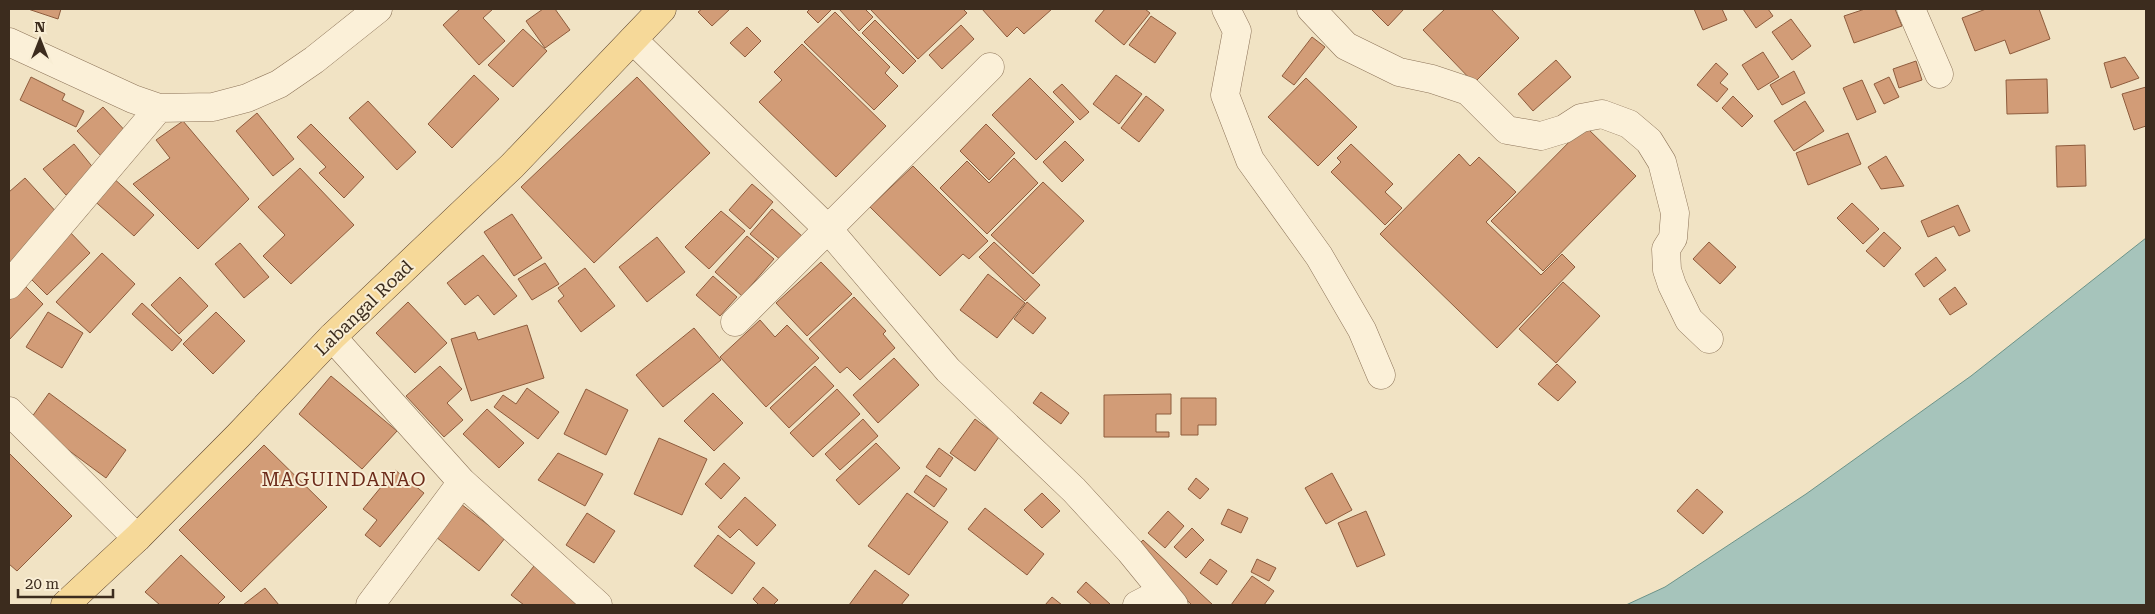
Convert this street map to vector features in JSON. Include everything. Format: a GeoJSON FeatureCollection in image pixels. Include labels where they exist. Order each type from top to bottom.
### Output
{"type":"FeatureCollection","features":[{"type":"Feature","properties":{"kind":"main road","name":"Labangal Road"},"geometry":{"type":"LineString","coordinates":[[65,605],[137,538],[332,337],[512,166],[633,40],[656,11]]}},
{"type":"Feature","properties":{"kind":"street"},"geometry":{"type":"LineString","coordinates":[[9,42],[133,100],[159,108],[212,107],[247,98],[279,84],[314,60],[378,9]]}},
{"type":"Feature","properties":{"kind":"street"},"geometry":{"type":"LineString","coordinates":[[1226,9],[1237,31],[1225,95],[1250,160],[1319,256],[1362,330],[1382,375]]}},
{"type":"Feature","properties":{"kind":"street"},"geometry":{"type":"LineString","coordinates":[[1311,9],[1346,46],[1400,72],[1432,79],[1468,91],[1507,130],[1540,136],[1564,128],[1581,118],[1602,114],[1629,124],[1649,141],[1662,162],[1675,213],[1673,238],[1666,249],[1667,270],[1689,320],[1709,339]]}},
{"type":"Feature","properties":{"kind":"street"},"geometry":{"type":"LineString","coordinates":[[1911,9],[1939,74]]}},
{"type":"Feature","properties":{"kind":"street"},"geometry":{"type":"LineString","coordinates":[[633,40],[828,229],[948,370],[1074,490],[1130,551],[1168,598],[1138,605]]}},
{"type":"Feature","properties":{"kind":"street"},"geometry":{"type":"LineString","coordinates":[[735,322],[990,67]]}},
{"type":"Feature","properties":{"kind":"street"},"geometry":{"type":"LineString","coordinates":[[9,285],[159,108]]}},
{"type":"Feature","properties":{"kind":"street"},"geometry":{"type":"LineString","coordinates":[[332,337],[462,482],[598,605]]}},
{"type":"Feature","properties":{"kind":"street"},"geometry":{"type":"LineString","coordinates":[[9,411],[137,538]]}},
{"type":"Feature","properties":{"kind":"street"},"geometry":{"type":"LineString","coordinates":[[370,605],[462,482]]}},
{"type":"Feature","properties":{"kind":"water"},"geometry":{"type":"Polygon","coordinates":[[[2146,238],[2146,605],[1626,605],[1665,587],[1806,494],[1971,376],[2146,238]]]}},
{"type":"Feature","properties":{"kind":"building"},"geometry":{"type":"Polygon","coordinates":[[[28,9],[61,9],[58,19],[28,9]]]}},
{"type":"Feature","properties":{"kind":"building"},"geometry":{"type":"Polygon","coordinates":[[[460,9],[493,9],[483,18],[505,41],[479,65],[443,25],[460,9]]]}},
{"type":"Feature","properties":{"kind":"building"},"geometry":{"type":"Polygon","coordinates":[[[543,9],[555,9],[570,30],[545,48],[526,21],[543,9]]]}},
{"type":"Feature","properties":{"kind":"building"},"geometry":{"type":"Polygon","coordinates":[[[702,9],[730,9],[712,26],[698,12],[702,9]]]}},
{"type":"Feature","properties":{"kind":"building"},"geometry":{"type":"Polygon","coordinates":[[[810,9],[832,9],[818,23],[807,12],[810,9]]]}},
{"type":"Feature","properties":{"kind":"building"},"geometry":{"type":"Polygon","coordinates":[[[839,9],[865,9],[873,17],[859,31],[839,9]]]}},
{"type":"Feature","properties":{"kind":"building"},"geometry":{"type":"Polygon","coordinates":[[[870,9],[963,9],[967,13],[918,59],[870,9]]]}},
{"type":"Feature","properties":{"kind":"building"},"geometry":{"type":"Polygon","coordinates":[[[982,9],[1052,9],[1024,34],[1017,27],[1007,37],[982,9]]]}},
{"type":"Feature","properties":{"kind":"building"},"geometry":{"type":"Polygon","coordinates":[[[1105,9],[1145,9],[1150,13],[1124,45],[1095,21],[1105,9]]]}},
{"type":"Feature","properties":{"kind":"building"},"geometry":{"type":"Polygon","coordinates":[[[1373,9],[1404,9],[1388,26],[1373,9]]]}},
{"type":"Feature","properties":{"kind":"building"},"geometry":{"type":"Polygon","coordinates":[[[1445,9],[1491,9],[1519,38],[1474,83],[1423,30],[1445,9]]]}},
{"type":"Feature","properties":{"kind":"building"},"geometry":{"type":"Polygon","coordinates":[[[1694,9],[1722,9],[1727,20],[1703,30],[1694,9]]]}},
{"type":"Feature","properties":{"kind":"building"},"geometry":{"type":"Polygon","coordinates":[[[1743,9],[1768,9],[1773,16],[1756,28],[1743,9]]]}},
{"type":"Feature","properties":{"kind":"building"},"geometry":{"type":"Polygon","coordinates":[[[1865,9],[1895,9],[1902,26],[1854,43],[1844,16],[1865,9]]]}},
{"type":"Feature","properties":{"kind":"building"},"geometry":{"type":"Polygon","coordinates":[[[1986,9],[2039,9],[2050,39],[2010,54],[2005,40],[1975,51],[1962,18],[1986,9]]]}},
{"type":"Feature","properties":{"kind":"building"},"geometry":{"type":"Polygon","coordinates":[[[835,12],[890,67],[885,73],[898,86],[874,110],[804,42],[835,12]]]}},
{"type":"Feature","properties":{"kind":"building"},"geometry":{"type":"Polygon","coordinates":[[[1151,16],[1176,33],[1155,63],[1129,45],[1151,16]]]}},
{"type":"Feature","properties":{"kind":"building"},"geometry":{"type":"Polygon","coordinates":[[[1791,19],[1811,46],[1792,60],[1772,32],[1791,19]]]}},
{"type":"Feature","properties":{"kind":"building"},"geometry":{"type":"Polygon","coordinates":[[[875,20],[916,61],[903,74],[862,33],[875,20]]]}},
{"type":"Feature","properties":{"kind":"building"},"geometry":{"type":"Polygon","coordinates":[[[961,25],[974,39],[942,69],[929,55],[961,25]]]}},
{"type":"Feature","properties":{"kind":"building"},"geometry":{"type":"Polygon","coordinates":[[[747,27],[761,41],[745,57],[730,43],[747,27]]]}},
{"type":"Feature","properties":{"kind":"building"},"geometry":{"type":"Polygon","coordinates":[[[523,29],[547,51],[513,87],[488,65],[523,29]]]}},
{"type":"Feature","properties":{"kind":"building"},"geometry":{"type":"Polygon","coordinates":[[[1312,37],[1325,47],[1294,85],[1282,76],[1312,37]]]}},
{"type":"Feature","properties":{"kind":"building"},"geometry":{"type":"Polygon","coordinates":[[[802,44],[886,126],[836,177],[759,102],[782,80],[774,72],[802,44]]]}},
{"type":"Feature","properties":{"kind":"building"},"geometry":{"type":"Polygon","coordinates":[[[1763,52],[1779,77],[1758,90],[1742,65],[1763,52]]]}},
{"type":"Feature","properties":{"kind":"building"},"geometry":{"type":"Polygon","coordinates":[[[2125,57],[2139,78],[2111,88],[2104,63],[2125,57]]]}},
{"type":"Feature","properties":{"kind":"building"},"geometry":{"type":"Polygon","coordinates":[[[1556,60],[1571,77],[1533,111],[1518,94],[1556,60]]]}},
{"type":"Feature","properties":{"kind":"building"},"geometry":{"type":"Polygon","coordinates":[[[1916,61],[1922,80],[1899,88],[1893,69],[1916,61]]]}},
{"type":"Feature","properties":{"kind":"building"},"geometry":{"type":"Polygon","coordinates":[[[1716,63],[1728,74],[1720,83],[1728,89],[1717,102],[1697,85],[1716,63]]]}},
{"type":"Feature","properties":{"kind":"building"},"geometry":{"type":"Polygon","coordinates":[[[1794,71],[1805,93],[1782,105],[1770,85],[1794,71]]]}},
{"type":"Feature","properties":{"kind":"building"},"geometry":{"type":"Polygon","coordinates":[[[474,75],[499,99],[452,148],[428,124],[474,75]]]}},
{"type":"Feature","properties":{"kind":"building"},"geometry":{"type":"Polygon","coordinates":[[[1116,75],[1142,94],[1119,124],[1093,104],[1116,75]]]}},
{"type":"Feature","properties":{"kind":"building"},"geometry":{"type":"Polygon","coordinates":[[[31,77],[65,94],[62,100],[84,111],[76,127],[20,100],[31,77]]]}},
{"type":"Feature","properties":{"kind":"building"},"geometry":{"type":"Polygon","coordinates":[[[637,77],[710,153],[594,263],[521,187],[637,77]]]}},
{"type":"Feature","properties":{"kind":"building"},"geometry":{"type":"Polygon","coordinates":[[[1889,77],[1899,97],[1884,104],[1874,84],[1889,77]]]}},
{"type":"Feature","properties":{"kind":"building"},"geometry":{"type":"Polygon","coordinates":[[[1030,78],[1074,122],[1036,160],[992,115],[1030,78]]]}},
{"type":"Feature","properties":{"kind":"building"},"geometry":{"type":"Polygon","coordinates":[[[1306,78],[1357,127],[1318,166],[1268,117],[1306,78]]]}},
{"type":"Feature","properties":{"kind":"building"},"geometry":{"type":"Polygon","coordinates":[[[2047,79],[2048,113],[2007,114],[2006,80],[2047,79]]]}},
{"type":"Feature","properties":{"kind":"building"},"geometry":{"type":"Polygon","coordinates":[[[1862,80],[1876,112],[1857,120],[1843,88],[1862,80]]]}},
{"type":"Feature","properties":{"kind":"building"},"geometry":{"type":"Polygon","coordinates":[[[1062,84],[1089,112],[1080,120],[1053,92],[1062,84]]]}},
{"type":"Feature","properties":{"kind":"building"},"geometry":{"type":"Polygon","coordinates":[[[2146,87],[2146,126],[2134,130],[2122,94],[2146,87]]]}},
{"type":"Feature","properties":{"kind":"building"},"geometry":{"type":"Polygon","coordinates":[[[1146,96],[1164,110],[1139,142],[1121,128],[1146,96]]]}},
{"type":"Feature","properties":{"kind":"building"},"geometry":{"type":"Polygon","coordinates":[[[1733,96],[1753,116],[1742,127],[1722,108],[1733,96]]]}},
{"type":"Feature","properties":{"kind":"building"},"geometry":{"type":"Polygon","coordinates":[[[368,101],[416,152],[397,170],[349,118],[368,101]]]}},
{"type":"Feature","properties":{"kind":"building"},"geometry":{"type":"Polygon","coordinates":[[[1805,101],[1824,131],[1794,151],[1774,121],[1805,101]]]}},
{"type":"Feature","properties":{"kind":"building"},"geometry":{"type":"Polygon","coordinates":[[[103,107],[130,136],[105,160],[77,131],[103,107]]]}},
{"type":"Feature","properties":{"kind":"building"},"geometry":{"type":"Polygon","coordinates":[[[257,113],[294,159],[273,176],[236,131],[257,113]]]}},
{"type":"Feature","properties":{"kind":"building"},"geometry":{"type":"Polygon","coordinates":[[[183,121],[249,199],[198,249],[133,184],[170,158],[156,140],[183,121]]]}},
{"type":"Feature","properties":{"kind":"building"},"geometry":{"type":"Polygon","coordinates":[[[311,124],[364,177],[344,198],[319,173],[326,167],[297,137],[311,124]]]}},
{"type":"Feature","properties":{"kind":"building"},"geometry":{"type":"Polygon","coordinates":[[[986,124],[1015,153],[989,180],[960,151],[986,124]]]}},
{"type":"Feature","properties":{"kind":"building"},"geometry":{"type":"Polygon","coordinates":[[[1585,126],[1636,176],[1543,271],[1491,221],[1585,126]]]}},
{"type":"Feature","properties":{"kind":"building"},"geometry":{"type":"Polygon","coordinates":[[[1848,133],[1861,164],[1808,185],[1796,153],[1848,133]]]}},
{"type":"Feature","properties":{"kind":"building"},"geometry":{"type":"Polygon","coordinates":[[[1065,141],[1084,160],[1062,182],[1043,162],[1065,141]]]}},
{"type":"Feature","properties":{"kind":"building"},"geometry":{"type":"Polygon","coordinates":[[[74,144],[95,170],[66,195],[43,169],[74,144]]]}},
{"type":"Feature","properties":{"kind":"building"},"geometry":{"type":"Polygon","coordinates":[[[1351,144],[1393,184],[1385,192],[1402,208],[1385,225],[1331,172],[1341,162],[1337,158],[1351,144]]]}},
{"type":"Feature","properties":{"kind":"building"},"geometry":{"type":"Polygon","coordinates":[[[2085,145],[2086,186],[2057,187],[2056,146],[2085,145]]]}},
{"type":"Feature","properties":{"kind":"building"},"geometry":{"type":"Polygon","coordinates":[[[1459,154],[1470,166],[1479,157],[1516,192],[1486,222],[1541,275],[1562,254],[1575,267],[1497,348],[1380,234],[1459,154]]]}},
{"type":"Feature","properties":{"kind":"building"},"geometry":{"type":"Polygon","coordinates":[[[1886,156],[1904,186],[1881,189],[1868,167],[1886,156]]]}},
{"type":"Feature","properties":{"kind":"building"},"geometry":{"type":"Polygon","coordinates":[[[1014,158],[1038,183],[987,234],[940,188],[967,161],[989,183],[1014,158]]]}},
{"type":"Feature","properties":{"kind":"building"},"geometry":{"type":"Polygon","coordinates":[[[913,166],[988,241],[969,259],[963,254],[940,276],[870,207],[913,166]]]}},
{"type":"Feature","properties":{"kind":"building"},"geometry":{"type":"Polygon","coordinates":[[[300,168],[354,225],[291,284],[263,256],[285,235],[258,207],[300,168]]]}},
{"type":"Feature","properties":{"kind":"building"},"geometry":{"type":"Polygon","coordinates":[[[111,176],[154,215],[134,236],[90,197],[111,176]]]}},
{"type":"Feature","properties":{"kind":"building"},"geometry":{"type":"Polygon","coordinates":[[[25,178],[60,216],[9,263],[9,192],[25,178]]]}},
{"type":"Feature","properties":{"kind":"building"},"geometry":{"type":"Polygon","coordinates":[[[1043,182],[1084,221],[1033,274],[991,235],[1043,182]]]}},
{"type":"Feature","properties":{"kind":"building"},"geometry":{"type":"Polygon","coordinates":[[[752,184],[773,202],[750,229],[729,210],[752,184]]]}},
{"type":"Feature","properties":{"kind":"building"},"geometry":{"type":"Polygon","coordinates":[[[1852,203],[1879,229],[1863,244],[1837,218],[1852,203]]]}},
{"type":"Feature","properties":{"kind":"building"},"geometry":{"type":"Polygon","coordinates":[[[1958,205],[1970,231],[1959,236],[1954,226],[1928,237],[1921,221],[1958,205]]]}},
{"type":"Feature","properties":{"kind":"building"},"geometry":{"type":"Polygon","coordinates":[[[772,209],[803,237],[782,261],[750,234],[772,209]]]}},
{"type":"Feature","properties":{"kind":"building"},"geometry":{"type":"Polygon","coordinates":[[[721,211],[745,231],[709,269],[685,247],[721,211]]]}},
{"type":"Feature","properties":{"kind":"building"},"geometry":{"type":"Polygon","coordinates":[[[512,214],[542,258],[514,276],[484,232],[512,214]]]}},
{"type":"Feature","properties":{"kind":"building"},"geometry":{"type":"Polygon","coordinates":[[[68,230],[90,253],[47,295],[25,273],[68,230]]]}},
{"type":"Feature","properties":{"kind":"building"},"geometry":{"type":"Polygon","coordinates":[[[1884,232],[1901,248],[1884,267],[1866,251],[1884,232]]]}},
{"type":"Feature","properties":{"kind":"building"},"geometry":{"type":"Polygon","coordinates":[[[747,236],[774,259],[742,296],[715,272],[747,236]]]}},
{"type":"Feature","properties":{"kind":"building"},"geometry":{"type":"Polygon","coordinates":[[[657,237],[685,272],[647,302],[619,267],[657,237]]]}},
{"type":"Feature","properties":{"kind":"building"},"geometry":{"type":"Polygon","coordinates":[[[994,242],[1040,285],[1025,301],[979,257],[994,242]]]}},
{"type":"Feature","properties":{"kind":"building"},"geometry":{"type":"Polygon","coordinates":[[[1709,242],[1736,267],[1720,284],[1693,259],[1709,242]]]}},
{"type":"Feature","properties":{"kind":"building"},"geometry":{"type":"Polygon","coordinates":[[[240,243],[269,277],[244,298],[215,264],[240,243]]]}},
{"type":"Feature","properties":{"kind":"building"},"geometry":{"type":"Polygon","coordinates":[[[102,253],[135,284],[90,333],[56,302],[102,253]]]}},
{"type":"Feature","properties":{"kind":"building"},"geometry":{"type":"Polygon","coordinates":[[[483,255],[517,296],[494,315],[478,295],[465,305],[447,283],[483,255]]]}},
{"type":"Feature","properties":{"kind":"building"},"geometry":{"type":"Polygon","coordinates":[[[1936,257],[1946,270],[1924,287],[1915,274],[1936,257]]]}},
{"type":"Feature","properties":{"kind":"building"},"geometry":{"type":"Polygon","coordinates":[[[821,262],[852,294],[807,336],[776,303],[821,262]]]}},
{"type":"Feature","properties":{"kind":"building"},"geometry":{"type":"Polygon","coordinates":[[[545,263],[559,284],[532,300],[518,279],[545,263]]]}},
{"type":"Feature","properties":{"kind":"building"},"geometry":{"type":"Polygon","coordinates":[[[585,268],[615,306],[581,332],[558,301],[564,296],[558,288],[585,268]]]}},
{"type":"Feature","properties":{"kind":"building"},"geometry":{"type":"Polygon","coordinates":[[[988,274],[1025,303],[997,338],[960,310],[988,274]]]}},
{"type":"Feature","properties":{"kind":"building"},"geometry":{"type":"Polygon","coordinates":[[[713,276],[737,297],[720,316],[696,295],[713,276]]]}},
{"type":"Feature","properties":{"kind":"building"},"geometry":{"type":"Polygon","coordinates":[[[180,277],[208,306],[179,334],[151,305],[180,277]]]}},
{"type":"Feature","properties":{"kind":"building"},"geometry":{"type":"Polygon","coordinates":[[[1563,282],[1600,316],[1556,363],[1519,329],[1563,282]]]}},
{"type":"Feature","properties":{"kind":"building"},"geometry":{"type":"Polygon","coordinates":[[[23,284],[43,304],[9,340],[9,299],[23,284]]]}},
{"type":"Feature","properties":{"kind":"building"},"geometry":{"type":"Polygon","coordinates":[[[1955,287],[1967,304],[1950,315],[1939,299],[1955,287]]]}},
{"type":"Feature","properties":{"kind":"building"},"geometry":{"type":"Polygon","coordinates":[[[854,297],[886,331],[883,334],[895,348],[860,380],[847,367],[840,373],[809,339],[854,297]]]}},
{"type":"Feature","properties":{"kind":"building"},"geometry":{"type":"Polygon","coordinates":[[[408,302],[447,343],[415,373],[376,333],[408,302]]]}},
{"type":"Feature","properties":{"kind":"building"},"geometry":{"type":"Polygon","coordinates":[[[1027,302],[1046,318],[1033,334],[1014,319],[1027,302]]]}},
{"type":"Feature","properties":{"kind":"building"},"geometry":{"type":"Polygon","coordinates":[[[142,303],[182,340],[172,351],[132,314],[142,303]]]}},
{"type":"Feature","properties":{"kind":"building"},"geometry":{"type":"Polygon","coordinates":[[[48,312],[83,333],[62,368],[26,347],[48,312]]]}},
{"type":"Feature","properties":{"kind":"building"},"geometry":{"type":"Polygon","coordinates":[[[216,312],[245,341],[213,374],[183,344],[216,312]]]}},
{"type":"Feature","properties":{"kind":"building"},"geometry":{"type":"Polygon","coordinates":[[[760,320],[775,337],[787,325],[819,358],[766,407],[720,357],[760,320]]]}},
{"type":"Feature","properties":{"kind":"building"},"geometry":{"type":"Polygon","coordinates":[[[527,325],[544,378],[471,401],[451,339],[475,332],[478,340],[527,325]]]}},
{"type":"Feature","properties":{"kind":"building"},"geometry":{"type":"Polygon","coordinates":[[[694,328],[721,360],[663,407],[636,375],[694,328]]]}},
{"type":"Feature","properties":{"kind":"building"},"geometry":{"type":"Polygon","coordinates":[[[894,358],[919,385],[878,423],[853,395],[894,358]]]}},
{"type":"Feature","properties":{"kind":"building"},"geometry":{"type":"Polygon","coordinates":[[[1557,364],[1576,382],[1558,401],[1538,384],[1557,364]]]}},
{"type":"Feature","properties":{"kind":"building"},"geometry":{"type":"Polygon","coordinates":[[[440,366],[462,389],[447,403],[463,420],[444,437],[406,396],[440,366]]]}},
{"type":"Feature","properties":{"kind":"building"},"geometry":{"type":"Polygon","coordinates":[[[815,366],[834,386],[789,428],[770,408],[815,366]]]}},
{"type":"Feature","properties":{"kind":"building"},"geometry":{"type":"Polygon","coordinates":[[[331,376],[397,431],[362,469],[299,414],[331,376]]]}},
{"type":"Feature","properties":{"kind":"building"},"geometry":{"type":"Polygon","coordinates":[[[527,388],[559,412],[538,439],[494,407],[503,395],[516,404],[527,388]]]}},
{"type":"Feature","properties":{"kind":"building"},"geometry":{"type":"Polygon","coordinates":[[[586,389],[628,410],[606,455],[564,434],[586,389]]]}},
{"type":"Feature","properties":{"kind":"building"},"geometry":{"type":"Polygon","coordinates":[[[837,389],[860,414],[813,457],[790,433],[837,389]]]}},
{"type":"Feature","properties":{"kind":"building"},"geometry":{"type":"Polygon","coordinates":[[[1041,392],[1069,413],[1061,424],[1033,403],[1041,392]]]}},
{"type":"Feature","properties":{"kind":"building"},"geometry":{"type":"Polygon","coordinates":[[[49,393],[126,450],[106,478],[29,421],[49,393]]]}},
{"type":"Feature","properties":{"kind":"building"},"geometry":{"type":"Polygon","coordinates":[[[713,393],[743,423],[714,451],[684,421],[713,393]]]}},
{"type":"Feature","properties":{"kind":"building"},"geometry":{"type":"Polygon","coordinates":[[[1171,394],[1171,414],[1156,414],[1156,432],[1169,432],[1169,437],[1104,437],[1104,395],[1171,394]]]}},
{"type":"Feature","properties":{"kind":"building"},"geometry":{"type":"Polygon","coordinates":[[[1181,398],[1216,398],[1216,425],[1198,425],[1198,435],[1181,435],[1181,398]]]}},
{"type":"Feature","properties":{"kind":"building"},"geometry":{"type":"Polygon","coordinates":[[[487,409],[524,443],[499,468],[463,434],[487,409]]]}},
{"type":"Feature","properties":{"kind":"building"},"geometry":{"type":"Polygon","coordinates":[[[863,419],[878,436],[840,470],[825,454],[863,419]]]}},
{"type":"Feature","properties":{"kind":"building"},"geometry":{"type":"Polygon","coordinates":[[[975,419],[999,437],[975,471],[950,453],[975,419]]]}},
{"type":"Feature","properties":{"kind":"building"},"geometry":{"type":"Polygon","coordinates":[[[659,438],[707,459],[682,515],[634,494],[659,438]]]}},
{"type":"Feature","properties":{"kind":"building"},"geometry":{"type":"Polygon","coordinates":[[[876,443],[900,468],[859,505],[836,480],[876,443]]]}},
{"type":"Feature","properties":{"kind":"building"},"geometry":{"type":"Polygon","coordinates":[[[264,445],[327,507],[241,592],[179,530],[264,445]]]}},
{"type":"Feature","properties":{"kind":"building"},"geometry":{"type":"Polygon","coordinates":[[[939,448],[953,458],[940,477],[926,467],[939,448]]]}},
{"type":"Feature","properties":{"kind":"building"},"geometry":{"type":"Polygon","coordinates":[[[9,453],[72,516],[17,571],[9,564],[9,453]]]}},
{"type":"Feature","properties":{"kind":"building"},"geometry":{"type":"Polygon","coordinates":[[[558,453],[603,474],[585,506],[538,480],[558,453]]]}},
{"type":"Feature","properties":{"kind":"building"},"geometry":{"type":"Polygon","coordinates":[[[724,463],[740,478],[721,499],[705,484],[724,463]]]}},
{"type":"Feature","properties":{"kind":"building"},"geometry":{"type":"Polygon","coordinates":[[[395,470],[424,493],[380,547],[365,535],[377,520],[363,509],[395,470]]]}},
{"type":"Feature","properties":{"kind":"building"},"geometry":{"type":"Polygon","coordinates":[[[1332,473],[1352,510],[1326,524],[1305,488],[1332,473]]]}},
{"type":"Feature","properties":{"kind":"building"},"geometry":{"type":"Polygon","coordinates":[[[926,475],[947,489],[934,507],[914,492],[926,475]]]}},
{"type":"Feature","properties":{"kind":"building"},"geometry":{"type":"Polygon","coordinates":[[[1196,478],[1209,489],[1200,499],[1188,489],[1196,478]]]}},
{"type":"Feature","properties":{"kind":"building"},"geometry":{"type":"Polygon","coordinates":[[[1697,489],[1723,512],[1703,534],[1677,511],[1697,489]]]}},
{"type":"Feature","properties":{"kind":"building"},"geometry":{"type":"Polygon","coordinates":[[[907,493],[948,522],[909,575],[868,546],[907,493]]]}},
{"type":"Feature","properties":{"kind":"building"},"geometry":{"type":"Polygon","coordinates":[[[1042,493],[1060,511],[1042,528],[1024,510],[1042,493]]]}},
{"type":"Feature","properties":{"kind":"building"},"geometry":{"type":"Polygon","coordinates":[[[745,497],[776,525],[757,546],[739,529],[730,538],[718,527],[745,497]]]}},
{"type":"Feature","properties":{"kind":"building"},"geometry":{"type":"Polygon","coordinates":[[[461,504],[505,538],[479,571],[436,537],[461,504]]]}},
{"type":"Feature","properties":{"kind":"building"},"geometry":{"type":"Polygon","coordinates":[[[985,508],[1044,554],[1027,575],[968,529],[985,508]]]}},
{"type":"Feature","properties":{"kind":"building"},"geometry":{"type":"Polygon","coordinates":[[[1228,509],[1248,518],[1241,533],[1221,524],[1228,509]]]}},
{"type":"Feature","properties":{"kind":"building"},"geometry":{"type":"Polygon","coordinates":[[[1168,511],[1184,526],[1165,548],[1148,533],[1168,511]]]}},
{"type":"Feature","properties":{"kind":"building"},"geometry":{"type":"Polygon","coordinates":[[[1366,511],[1385,555],[1357,567],[1338,523],[1366,511]]]}},
{"type":"Feature","properties":{"kind":"building"},"geometry":{"type":"Polygon","coordinates":[[[587,513],[615,531],[594,563],[566,545],[587,513]]]}},
{"type":"Feature","properties":{"kind":"building"},"geometry":{"type":"Polygon","coordinates":[[[1192,528],[1204,540],[1186,558],[1174,547],[1192,528]]]}},
{"type":"Feature","properties":{"kind":"building"},"geometry":{"type":"Polygon","coordinates":[[[718,535],[755,563],[732,594],[694,566],[718,535]]]}},
{"type":"Feature","properties":{"kind":"building"},"geometry":{"type":"Polygon","coordinates":[[[1143,540],[1213,605],[1192,605],[1133,550],[1143,540]]]}},
{"type":"Feature","properties":{"kind":"building"},"geometry":{"type":"Polygon","coordinates":[[[181,555],[225,597],[217,605],[160,605],[145,592],[181,555]]]}},
{"type":"Feature","properties":{"kind":"building"},"geometry":{"type":"Polygon","coordinates":[[[1210,559],[1227,571],[1217,585],[1200,573],[1210,559]]]}},
{"type":"Feature","properties":{"kind":"building"},"geometry":{"type":"Polygon","coordinates":[[[1257,559],[1276,568],[1269,581],[1251,572],[1257,559]]]}},
{"type":"Feature","properties":{"kind":"building"},"geometry":{"type":"Polygon","coordinates":[[[534,566],[580,605],[524,605],[511,595],[534,566]]]}},
{"type":"Feature","properties":{"kind":"building"},"geometry":{"type":"Polygon","coordinates":[[[875,570],[909,595],[901,605],[849,605],[875,570]]]}},
{"type":"Feature","properties":{"kind":"building"},"geometry":{"type":"Polygon","coordinates":[[[1252,576],[1274,591],[1264,605],[1231,605],[1252,576]]]}},
{"type":"Feature","properties":{"kind":"building"},"geometry":{"type":"Polygon","coordinates":[[[1086,582],[1111,605],[1092,605],[1077,592],[1086,582]]]}},
{"type":"Feature","properties":{"kind":"building"},"geometry":{"type":"Polygon","coordinates":[[[763,587],[778,600],[773,605],[759,605],[753,599],[763,587]]]}},
{"type":"Feature","properties":{"kind":"building"},"geometry":{"type":"Polygon","coordinates":[[[265,588],[279,605],[243,605],[265,588]]]}},
{"type":"Feature","properties":{"kind":"building"},"geometry":{"type":"Polygon","coordinates":[[[1052,597],[1062,605],[1045,605],[1052,597]]]}},
{"type":"Feature","properties":{"kind":"district","name":"MAGUINDANAO"},"geometry":{"type":"Point","coordinates":[344,479]}}]}
